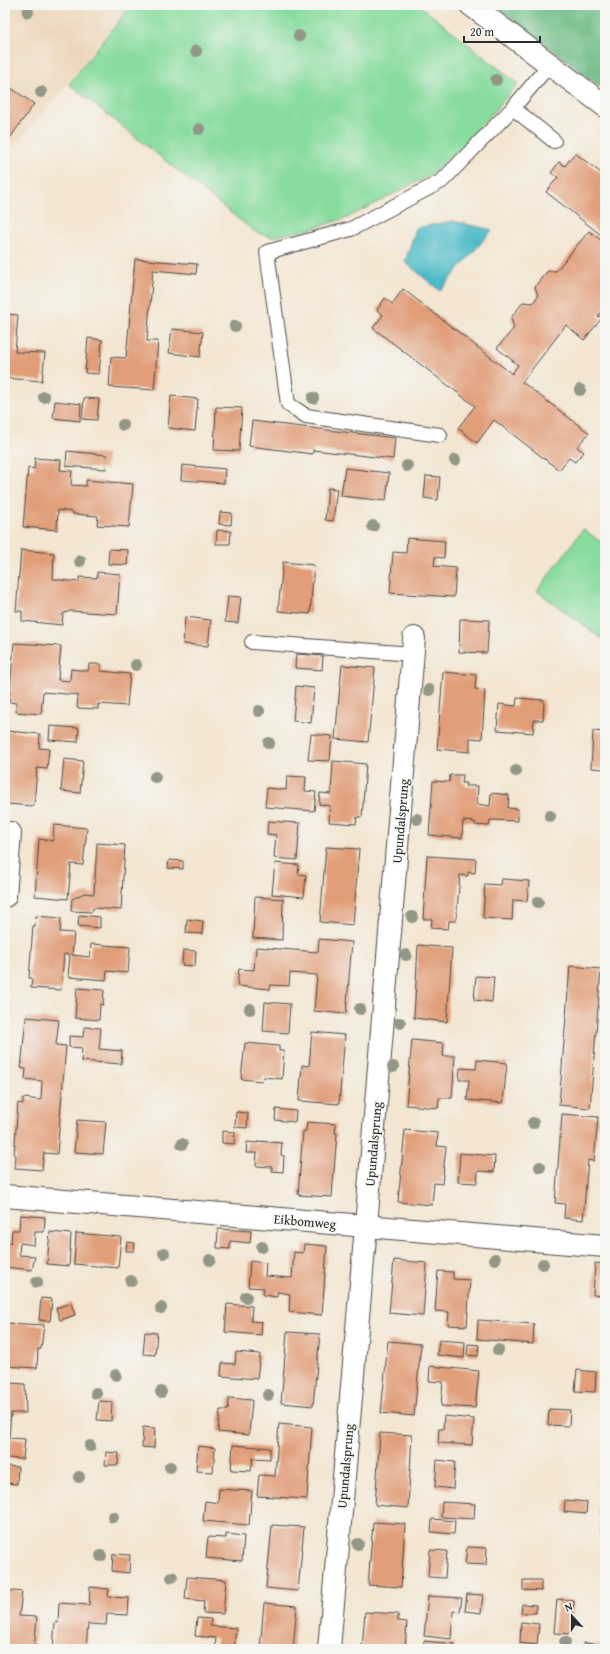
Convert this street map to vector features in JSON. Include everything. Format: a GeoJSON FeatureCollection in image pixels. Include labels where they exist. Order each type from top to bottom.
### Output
{"type":"FeatureCollection","features":[{"type":"Feature","properties":{"kind":"street"},"geometry":{"type":"LineString","coordinates":[[471,5],[605,106]]}},
{"type":"Feature","properties":{"kind":"street","name":"Upundalsprung"},"geometry":{"type":"LineString","coordinates":[[329,1649],[414,646]]}},
{"type":"Feature","properties":{"kind":"street"},"geometry":{"type":"LineString","coordinates":[[5,833],[10,833],[5,896]]}},
{"type":"Feature","properties":{"kind":"street","name":"Eikbomweg"},"geometry":{"type":"LineString","coordinates":[[5,1196],[605,1246]]}},
{"type":"Feature","properties":{"kind":"lane"},"geometry":{"type":"LineString","coordinates":[[440,436],[306,416],[288,404],[267,252],[351,230],[442,181],[513,108],[550,64]]}},
{"type":"Feature","properties":{"kind":"lane"},"geometry":{"type":"LineString","coordinates":[[513,108],[554,141]]}},
{"type":"Feature","properties":{"kind":"lane"},"geometry":{"type":"LineString","coordinates":[[252,642],[414,646]]}},
{"type":"Feature","properties":{"kind":"shaded area"},"geometry":{"type":"Polygon","coordinates":[[[5,5],[128,5],[61,92],[5,156],[5,5]]]}},
{"type":"Feature","properties":{"kind":"green space"},"geometry":{"type":"Polygon","coordinates":[[[131,5],[419,5],[518,84],[464,145],[430,175],[347,218],[310,229],[272,237],[255,232],[69,84],[131,5]]]}},
{"type":"Feature","properties":{"kind":"green space"},"geometry":{"type":"Polygon","coordinates":[[[494,5],[605,5],[605,90],[494,5]]]}},
{"type":"Feature","properties":{"kind":"green space"},"geometry":{"type":"Polygon","coordinates":[[[583,529],[605,545],[605,641],[537,591],[583,529]]]}},
{"type":"Feature","properties":{"kind":"water"},"geometry":{"type":"Polygon","coordinates":[[[453,221],[492,230],[440,291],[405,262],[416,228],[453,221]]]}},
{"type":"Feature","properties":{"kind":"building"},"geometry":{"type":"Polygon","coordinates":[[[11,88],[34,104],[5,145],[5,96],[11,88]]]}},
{"type":"Feature","properties":{"kind":"building"},"geometry":{"type":"Polygon","coordinates":[[[575,153],[605,176],[605,238],[546,192],[558,177],[551,173],[559,162],[565,166],[575,153]]]}},
{"type":"Feature","properties":{"kind":"building"},"geometry":{"type":"Polygon","coordinates":[[[589,231],[605,243],[605,307],[598,316],[602,318],[584,340],[566,325],[522,382],[589,433],[577,447],[584,452],[575,462],[569,458],[559,470],[494,420],[477,443],[458,428],[475,406],[373,328],[383,315],[377,310],[385,298],[392,304],[403,289],[512,374],[518,365],[497,348],[514,328],[511,318],[523,302],[533,303],[538,296],[535,287],[543,276],[548,271],[556,271],[589,231]]]}},
{"type":"Feature","properties":{"kind":"building"},"geometry":{"type":"Polygon","coordinates":[[[135,259],[197,264],[196,274],[153,270],[147,341],[158,341],[154,390],[109,387],[111,357],[126,358],[135,259]]]}},
{"type":"Feature","properties":{"kind":"building"},"geometry":{"type":"Polygon","coordinates":[[[5,304],[7,304],[7,314],[18,315],[15,352],[45,353],[42,381],[5,378],[5,304]]]}},
{"type":"Feature","properties":{"kind":"building"},"geometry":{"type":"Polygon","coordinates":[[[172,329],[203,332],[200,357],[169,353],[172,329]]]}},
{"type":"Feature","properties":{"kind":"building"},"geometry":{"type":"Polygon","coordinates":[[[88,338],[102,340],[99,374],[85,373],[88,338]]]}},
{"type":"Feature","properties":{"kind":"building"},"geometry":{"type":"Polygon","coordinates":[[[171,396],[198,399],[195,431],[168,428],[171,396]]]}},
{"type":"Feature","properties":{"kind":"building"},"geometry":{"type":"Polygon","coordinates":[[[84,398],[99,399],[97,420],[82,419],[84,398]]]}},
{"type":"Feature","properties":{"kind":"building"},"geometry":{"type":"Polygon","coordinates":[[[55,401],[81,404],[80,421],[53,418],[55,401]]]}},
{"type":"Feature","properties":{"kind":"building"},"geometry":{"type":"Polygon","coordinates":[[[216,407],[242,408],[239,451],[214,450],[216,407]]]}},
{"type":"Feature","properties":{"kind":"building"},"geometry":{"type":"Polygon","coordinates":[[[252,421],[395,438],[393,459],[313,450],[313,454],[249,446],[252,421]]]}},
{"type":"Feature","properties":{"kind":"building"},"geometry":{"type":"Polygon","coordinates":[[[67,451],[107,455],[106,469],[66,466],[67,451]]]}},
{"type":"Feature","properties":{"kind":"building"},"geometry":{"type":"Polygon","coordinates":[[[35,458],[61,460],[60,470],[72,471],[71,485],[86,486],[86,480],[133,484],[129,527],[97,525],[98,516],[73,514],[73,512],[58,510],[57,530],[23,527],[28,468],[34,469],[35,458]]]}},
{"type":"Feature","properties":{"kind":"building"},"geometry":{"type":"Polygon","coordinates":[[[182,465],[225,469],[224,483],[181,480],[182,465]]]}},
{"type":"Feature","properties":{"kind":"building"},"geometry":{"type":"Polygon","coordinates":[[[345,468],[389,473],[386,501],[341,496],[345,468]]]}},
{"type":"Feature","properties":{"kind":"building"},"geometry":{"type":"Polygon","coordinates":[[[426,476],[440,477],[438,500],[424,498],[426,476]]]}},
{"type":"Feature","properties":{"kind":"building"},"geometry":{"type":"Polygon","coordinates":[[[328,488],[337,489],[333,521],[325,520],[328,488]]]}},
{"type":"Feature","properties":{"kind":"building"},"geometry":{"type":"Polygon","coordinates":[[[220,512],[232,513],[231,525],[219,524],[220,512]]]}},
{"type":"Feature","properties":{"kind":"building"},"geometry":{"type":"Polygon","coordinates":[[[217,530],[231,531],[230,544],[216,544],[217,530]]]}},
{"type":"Feature","properties":{"kind":"building"},"geometry":{"type":"Polygon","coordinates":[[[407,538],[445,541],[444,558],[435,557],[434,566],[456,568],[454,597],[390,593],[393,552],[406,553],[407,538]]]}},
{"type":"Feature","properties":{"kind":"building"},"geometry":{"type":"Polygon","coordinates":[[[109,549],[128,550],[127,565],[108,564],[109,549]]]}},
{"type":"Feature","properties":{"kind":"building"},"geometry":{"type":"Polygon","coordinates":[[[21,550],[54,553],[53,579],[79,582],[79,577],[97,578],[97,572],[120,574],[117,614],[70,611],[63,614],[62,625],[22,621],[22,611],[16,611],[21,550]]]}},
{"type":"Feature","properties":{"kind":"building"},"geometry":{"type":"Polygon","coordinates":[[[283,562],[314,565],[310,614],[278,611],[283,562]]]}},
{"type":"Feature","properties":{"kind":"building"},"geometry":{"type":"Polygon","coordinates":[[[228,596],[241,597],[238,623],[225,622],[228,596]]]}},
{"type":"Feature","properties":{"kind":"building"},"geometry":{"type":"Polygon","coordinates":[[[185,617],[211,620],[208,646],[183,644],[185,617]]]}},
{"type":"Feature","properties":{"kind":"building"},"geometry":{"type":"Polygon","coordinates":[[[460,619],[489,620],[487,653],[459,652],[460,619]]]}},
{"type":"Feature","properties":{"kind":"building"},"geometry":{"type":"Polygon","coordinates":[[[14,643],[61,646],[58,680],[70,681],[71,669],[88,671],[89,664],[101,664],[101,671],[130,674],[127,706],[98,704],[98,709],[77,708],[78,695],[43,692],[41,714],[16,712],[16,703],[9,702],[14,643]]]}},
{"type":"Feature","properties":{"kind":"building"},"geometry":{"type":"Polygon","coordinates":[[[296,654],[323,656],[322,670],[295,668],[296,654]]]}},
{"type":"Feature","properties":{"kind":"building"},"geometry":{"type":"Polygon","coordinates":[[[342,665],[375,668],[368,742],[335,739],[342,665]]]}},
{"type":"Feature","properties":{"kind":"building"},"geometry":{"type":"Polygon","coordinates":[[[443,672],[476,675],[475,689],[485,690],[482,739],[470,738],[470,752],[437,749],[443,672]]]}},
{"type":"Feature","properties":{"kind":"building"},"geometry":{"type":"Polygon","coordinates":[[[296,686],[314,688],[311,723],[293,721],[296,686]]]}},
{"type":"Feature","properties":{"kind":"building"},"geometry":{"type":"Polygon","coordinates":[[[517,698],[544,700],[543,720],[534,720],[533,733],[497,730],[499,704],[516,706],[517,698]]]}},
{"type":"Feature","properties":{"kind":"building"},"geometry":{"type":"Polygon","coordinates":[[[50,726],[79,728],[78,742],[49,740],[50,726]]]}},
{"type":"Feature","properties":{"kind":"building"},"geometry":{"type":"Polygon","coordinates":[[[7,731],[40,734],[39,748],[49,749],[47,769],[37,768],[34,806],[6,804],[5,752],[7,731]]]}},
{"type":"Feature","properties":{"kind":"building"},"geometry":{"type":"Polygon","coordinates":[[[593,731],[605,732],[605,769],[591,768],[593,731]]]}},
{"type":"Feature","properties":{"kind":"building"},"geometry":{"type":"Polygon","coordinates":[[[311,734],[332,736],[330,761],[308,760],[311,734]]]}},
{"type":"Feature","properties":{"kind":"building"},"geometry":{"type":"Polygon","coordinates":[[[64,759],[83,761],[80,793],[61,791],[64,759]]]}},
{"type":"Feature","properties":{"kind":"building"},"geometry":{"type":"Polygon","coordinates":[[[333,761],[366,764],[362,817],[357,817],[356,824],[329,822],[330,806],[319,804],[320,793],[331,794],[333,761]]]}},
{"type":"Feature","properties":{"kind":"building"},"geometry":{"type":"Polygon","coordinates":[[[450,775],[463,775],[462,783],[466,783],[465,786],[478,786],[477,804],[490,806],[491,793],[509,795],[508,808],[518,809],[518,821],[490,820],[489,826],[475,825],[475,822],[463,821],[462,838],[429,835],[433,781],[449,782],[450,775]]]}},
{"type":"Feature","properties":{"kind":"building"},"geometry":{"type":"Polygon","coordinates":[[[287,776],[306,777],[305,791],[316,792],[314,811],[265,807],[267,788],[286,790],[287,776]]]}},
{"type":"Feature","properties":{"kind":"building"},"geometry":{"type":"Polygon","coordinates":[[[268,821],[300,823],[297,860],[274,858],[276,835],[267,834],[268,821]]]}},
{"type":"Feature","properties":{"kind":"building"},"geometry":{"type":"Polygon","coordinates":[[[54,825],[87,828],[83,865],[71,864],[68,899],[35,896],[39,839],[53,841],[54,825]]]}},
{"type":"Feature","properties":{"kind":"building"},"geometry":{"type":"Polygon","coordinates":[[[97,843],[125,845],[121,910],[93,908],[92,912],[71,911],[72,899],[84,893],[94,894],[97,843]]]}},
{"type":"Feature","properties":{"kind":"building"},"geometry":{"type":"Polygon","coordinates":[[[326,847],[359,849],[353,925],[320,922],[326,847]]]}},
{"type":"Feature","properties":{"kind":"building"},"geometry":{"type":"Polygon","coordinates":[[[427,856],[476,859],[475,873],[468,872],[468,876],[460,875],[456,921],[449,921],[448,929],[431,928],[432,919],[423,919],[427,856]]]}},
{"type":"Feature","properties":{"kind":"building"},"geometry":{"type":"Polygon","coordinates":[[[169,860],[183,861],[183,869],[168,868],[169,860]]]}},
{"type":"Feature","properties":{"kind":"building"},"geometry":{"type":"Polygon","coordinates":[[[275,863],[299,865],[298,874],[306,875],[304,897],[272,894],[275,863]]]}},
{"type":"Feature","properties":{"kind":"building"},"geometry":{"type":"Polygon","coordinates":[[[502,879],[529,881],[527,901],[513,900],[512,920],[483,918],[485,884],[501,885],[502,879]]]}},
{"type":"Feature","properties":{"kind":"building"},"geometry":{"type":"Polygon","coordinates":[[[255,897],[283,899],[282,940],[253,938],[255,897]]]}},
{"type":"Feature","properties":{"kind":"building"},"geometry":{"type":"Polygon","coordinates":[[[79,915],[100,917],[100,928],[78,926],[79,915]]]}},
{"type":"Feature","properties":{"kind":"building"},"geometry":{"type":"Polygon","coordinates":[[[36,916],[61,918],[60,932],[74,933],[72,955],[90,957],[91,944],[130,947],[128,973],[107,971],[106,980],[68,977],[70,955],[64,954],[61,990],[31,988],[32,978],[29,978],[33,926],[35,926],[36,916]]]}},
{"type":"Feature","properties":{"kind":"building"},"geometry":{"type":"Polygon","coordinates":[[[187,919],[203,921],[202,934],[186,933],[187,919]]]}},
{"type":"Feature","properties":{"kind":"building"},"geometry":{"type":"Polygon","coordinates":[[[319,939],[352,942],[346,1014],[314,1011],[317,975],[290,973],[289,986],[271,985],[270,989],[237,986],[239,969],[254,970],[256,947],[318,952],[319,939]]]}},
{"type":"Feature","properties":{"kind":"building"},"geometry":{"type":"Polygon","coordinates":[[[418,945],[452,948],[447,1022],[414,1018],[418,945]]]}},
{"type":"Feature","properties":{"kind":"building"},"geometry":{"type":"Polygon","coordinates":[[[183,950],[196,951],[195,966],[182,965],[183,950]]]}},
{"type":"Feature","properties":{"kind":"building"},"geometry":{"type":"Polygon","coordinates":[[[570,966],[601,969],[590,1108],[559,1105],[570,966]]]}},
{"type":"Feature","properties":{"kind":"building"},"geometry":{"type":"Polygon","coordinates":[[[476,976],[494,977],[492,1002],[474,1000],[476,976]]]}},
{"type":"Feature","properties":{"kind":"building"},"geometry":{"type":"Polygon","coordinates":[[[77,988],[104,990],[103,1005],[100,1004],[99,1020],[75,1018],[77,988]]]}},
{"type":"Feature","properties":{"kind":"building"},"geometry":{"type":"Polygon","coordinates":[[[265,1002],[290,1004],[288,1033],[263,1031],[265,1002]]]}},
{"type":"Feature","properties":{"kind":"building"},"geometry":{"type":"Polygon","coordinates":[[[26,1017],[59,1020],[56,1045],[66,1046],[57,1154],[44,1153],[42,1170],[15,1168],[16,1155],[14,1155],[18,1103],[23,1104],[23,1098],[41,1100],[42,1081],[25,1079],[26,1069],[21,1068],[26,1017]]]}},
{"type":"Feature","properties":{"kind":"building"},"geometry":{"type":"Polygon","coordinates":[[[84,1027],[101,1028],[99,1049],[122,1051],[121,1064],[81,1061],[82,1048],[69,1047],[69,1036],[83,1037],[84,1027]]]}},
{"type":"Feature","properties":{"kind":"building"},"geometry":{"type":"Polygon","coordinates":[[[312,1032],[345,1035],[339,1104],[299,1101],[302,1065],[309,1066],[312,1032]]]}},
{"type":"Feature","properties":{"kind":"building"},"geometry":{"type":"Polygon","coordinates":[[[412,1040],[444,1043],[443,1056],[455,1056],[452,1098],[439,1098],[438,1108],[406,1105],[412,1040]]]}},
{"type":"Feature","properties":{"kind":"building"},"geometry":{"type":"Polygon","coordinates":[[[245,1043],[279,1046],[279,1051],[284,1051],[282,1079],[263,1077],[262,1081],[241,1079],[245,1043]]]}},
{"type":"Feature","properties":{"kind":"building"},"geometry":{"type":"Polygon","coordinates":[[[477,1060],[507,1063],[503,1103],[467,1100],[469,1080],[459,1080],[460,1068],[476,1069],[477,1060]]]}},
{"type":"Feature","properties":{"kind":"building"},"geometry":{"type":"Polygon","coordinates":[[[276,1109],[296,1111],[295,1122],[275,1120],[276,1109]]]}},
{"type":"Feature","properties":{"kind":"building"},"geometry":{"type":"Polygon","coordinates":[[[236,1112],[248,1113],[247,1128],[235,1127],[236,1112]]]}},
{"type":"Feature","properties":{"kind":"building"},"geometry":{"type":"Polygon","coordinates":[[[562,1114],[598,1117],[594,1161],[588,1160],[583,1220],[564,1218],[565,1204],[555,1203],[562,1114]]]}},
{"type":"Feature","properties":{"kind":"building"},"geometry":{"type":"Polygon","coordinates":[[[77,1120],[106,1122],[103,1154],[74,1152],[77,1120]]]}},
{"type":"Feature","properties":{"kind":"building"},"geometry":{"type":"Polygon","coordinates":[[[307,1122],[336,1124],[335,1133],[337,1133],[332,1197],[298,1195],[303,1131],[306,1131],[307,1122]]]}},
{"type":"Feature","properties":{"kind":"building"},"geometry":{"type":"Polygon","coordinates":[[[405,1130],[438,1133],[437,1146],[446,1147],[442,1184],[434,1183],[432,1205],[398,1202],[405,1130]]]}},
{"type":"Feature","properties":{"kind":"building"},"geometry":{"type":"Polygon","coordinates":[[[222,1131],[235,1132],[234,1144],[222,1143],[222,1131]]]}},
{"type":"Feature","properties":{"kind":"building"},"geometry":{"type":"Polygon","coordinates":[[[258,1141],[282,1143],[281,1155],[284,1156],[283,1172],[272,1171],[272,1167],[256,1166],[257,1153],[246,1153],[247,1142],[258,1143],[258,1141]]]}},
{"type":"Feature","properties":{"kind":"building"},"geometry":{"type":"Polygon","coordinates":[[[460,1153],[495,1156],[494,1172],[478,1171],[477,1183],[458,1182],[460,1153]]]}},
{"type":"Feature","properties":{"kind":"building"},"geometry":{"type":"Polygon","coordinates":[[[20,1215],[45,1217],[44,1232],[35,1232],[34,1245],[20,1243],[19,1255],[35,1256],[32,1270],[5,1267],[5,1242],[11,1243],[12,1230],[19,1230],[20,1215]]]}},
{"type":"Feature","properties":{"kind":"building"},"geometry":{"type":"Polygon","coordinates":[[[218,1229],[251,1231],[250,1243],[230,1241],[230,1249],[217,1248],[218,1229]]]}},
{"type":"Feature","properties":{"kind":"building"},"geometry":{"type":"Polygon","coordinates":[[[50,1232],[71,1234],[69,1266],[47,1264],[50,1232]]]}},
{"type":"Feature","properties":{"kind":"building"},"geometry":{"type":"Polygon","coordinates":[[[76,1233],[121,1237],[118,1268],[74,1264],[76,1233]]]}},
{"type":"Feature","properties":{"kind":"building"},"geometry":{"type":"Polygon","coordinates":[[[127,1242],[135,1243],[134,1251],[126,1251],[127,1242]]]}},
{"type":"Feature","properties":{"kind":"building"},"geometry":{"type":"Polygon","coordinates":[[[304,1244],[327,1246],[322,1315],[289,1312],[290,1294],[277,1292],[277,1297],[263,1295],[264,1288],[248,1287],[250,1261],[266,1263],[265,1276],[292,1278],[294,1252],[303,1253],[304,1244]]]}},
{"type":"Feature","properties":{"kind":"building"},"geometry":{"type":"Polygon","coordinates":[[[394,1260],[427,1263],[423,1316],[389,1313],[394,1260]]]}},
{"type":"Feature","properties":{"kind":"building"},"geometry":{"type":"Polygon","coordinates":[[[595,1263],[605,1264],[605,1296],[593,1295],[595,1263]]]}},
{"type":"Feature","properties":{"kind":"building"},"geometry":{"type":"Polygon","coordinates":[[[438,1271],[453,1272],[453,1279],[470,1280],[467,1326],[448,1325],[449,1312],[435,1311],[438,1271]]]}},
{"type":"Feature","properties":{"kind":"building"},"geometry":{"type":"Polygon","coordinates":[[[41,1298],[52,1299],[50,1321],[39,1320],[41,1298]]]}},
{"type":"Feature","properties":{"kind":"building"},"geometry":{"type":"Polygon","coordinates":[[[71,1303],[75,1315],[60,1320],[56,1308],[71,1303]]]}},
{"type":"Feature","properties":{"kind":"building"},"geometry":{"type":"Polygon","coordinates":[[[227,1304],[252,1306],[251,1321],[262,1322],[261,1335],[225,1332],[227,1304]]]}},
{"type":"Feature","properties":{"kind":"building"},"geometry":{"type":"Polygon","coordinates":[[[478,1320],[534,1324],[533,1344],[477,1339],[478,1320]]]}},
{"type":"Feature","properties":{"kind":"building"},"geometry":{"type":"Polygon","coordinates":[[[5,1323],[44,1325],[41,1349],[38,1349],[37,1368],[5,1366],[5,1323]]]}},
{"type":"Feature","properties":{"kind":"building"},"geometry":{"type":"Polygon","coordinates":[[[145,1332],[157,1333],[155,1355],[143,1354],[145,1332]]]}},
{"type":"Feature","properties":{"kind":"building"},"geometry":{"type":"Polygon","coordinates":[[[287,1332],[320,1334],[313,1406],[281,1403],[287,1332]]]}},
{"type":"Feature","properties":{"kind":"building"},"geometry":{"type":"Polygon","coordinates":[[[439,1340],[465,1342],[464,1358],[437,1355],[439,1340]]]}},
{"type":"Feature","properties":{"kind":"building"},"geometry":{"type":"Polygon","coordinates":[[[388,1341],[421,1344],[414,1416],[381,1413],[388,1341]]]}},
{"type":"Feature","properties":{"kind":"building"},"geometry":{"type":"Polygon","coordinates":[[[468,1344],[479,1345],[478,1356],[467,1355],[468,1344]]]}},
{"type":"Feature","properties":{"kind":"building"},"geometry":{"type":"Polygon","coordinates":[[[236,1352],[260,1354],[257,1379],[221,1376],[222,1363],[235,1364],[236,1352]]]}},
{"type":"Feature","properties":{"kind":"building"},"geometry":{"type":"Polygon","coordinates":[[[430,1366],[479,1371],[475,1408],[441,1406],[443,1382],[429,1381],[430,1366]]]}},
{"type":"Feature","properties":{"kind":"building"},"geometry":{"type":"Polygon","coordinates":[[[577,1370],[596,1372],[595,1392],[575,1391],[577,1370]]]}},
{"type":"Feature","properties":{"kind":"building"},"geometry":{"type":"Polygon","coordinates":[[[5,1373],[11,1373],[10,1383],[25,1384],[26,1413],[11,1413],[9,1438],[25,1439],[23,1459],[5,1458],[5,1373]]]}},
{"type":"Feature","properties":{"kind":"building"},"geometry":{"type":"Polygon","coordinates":[[[229,1398],[252,1400],[249,1435],[218,1432],[220,1410],[228,1410],[229,1398]]]}},
{"type":"Feature","properties":{"kind":"building"},"geometry":{"type":"Polygon","coordinates":[[[99,1401],[112,1402],[111,1421],[97,1420],[99,1401]]]}},
{"type":"Feature","properties":{"kind":"building"},"geometry":{"type":"Polygon","coordinates":[[[549,1409],[570,1410],[569,1426],[548,1425],[549,1409]]]}},
{"type":"Feature","properties":{"kind":"building"},"geometry":{"type":"Polygon","coordinates":[[[444,1416],[474,1419],[472,1445],[438,1443],[439,1429],[443,1429],[444,1416]]]}},
{"type":"Feature","properties":{"kind":"building"},"geometry":{"type":"Polygon","coordinates":[[[279,1424],[312,1427],[307,1499],[257,1496],[259,1475],[275,1476],[279,1424]]]}},
{"type":"Feature","properties":{"kind":"building"},"geometry":{"type":"Polygon","coordinates":[[[143,1427],[155,1428],[154,1448],[142,1447],[143,1427]]]}},
{"type":"Feature","properties":{"kind":"building"},"geometry":{"type":"Polygon","coordinates":[[[380,1433],[412,1435],[408,1508],[375,1505],[380,1433]]]}},
{"type":"Feature","properties":{"kind":"building"},"geometry":{"type":"Polygon","coordinates":[[[233,1445],[270,1448],[270,1459],[253,1458],[251,1471],[231,1470],[233,1445]]]}},
{"type":"Feature","properties":{"kind":"building"},"geometry":{"type":"Polygon","coordinates":[[[198,1446],[215,1448],[213,1472],[196,1471],[198,1446]]]}},
{"type":"Feature","properties":{"kind":"building"},"geometry":{"type":"Polygon","coordinates":[[[106,1452],[119,1453],[118,1465],[105,1465],[106,1452]]]}},
{"type":"Feature","properties":{"kind":"building"},"geometry":{"type":"Polygon","coordinates":[[[437,1460],[455,1462],[453,1489],[435,1487],[437,1460]]]}},
{"type":"Feature","properties":{"kind":"building"},"geometry":{"type":"Polygon","coordinates":[[[5,1466],[18,1467],[17,1484],[5,1483],[5,1466]]]}},
{"type":"Feature","properties":{"kind":"building"},"geometry":{"type":"Polygon","coordinates":[[[219,1489],[252,1491],[249,1525],[203,1521],[205,1501],[218,1503],[219,1489]]]}},
{"type":"Feature","properties":{"kind":"building"},"geometry":{"type":"Polygon","coordinates":[[[565,1500],[587,1502],[586,1514],[564,1512],[565,1500]]]}},
{"type":"Feature","properties":{"kind":"building"},"geometry":{"type":"Polygon","coordinates":[[[442,1502],[475,1504],[474,1519],[441,1517],[442,1502]]]}},
{"type":"Feature","properties":{"kind":"building"},"geometry":{"type":"Polygon","coordinates":[[[602,1510],[605,1510],[605,1533],[601,1532],[602,1510]]]}},
{"type":"Feature","properties":{"kind":"building"},"geometry":{"type":"Polygon","coordinates":[[[432,1519],[455,1521],[454,1534],[431,1532],[432,1519]]]}},
{"type":"Feature","properties":{"kind":"building"},"geometry":{"type":"Polygon","coordinates":[[[373,1522],[405,1524],[401,1587],[368,1585],[373,1522]]]}},
{"type":"Feature","properties":{"kind":"building"},"geometry":{"type":"Polygon","coordinates":[[[272,1525],[304,1527],[298,1591],[266,1588],[272,1525]]]}},
{"type":"Feature","properties":{"kind":"building"},"geometry":{"type":"Polygon","coordinates":[[[226,1534],[244,1536],[242,1561],[206,1558],[208,1537],[226,1538],[226,1534]]]}},
{"type":"Feature","properties":{"kind":"building"},"geometry":{"type":"Polygon","coordinates":[[[467,1547],[487,1548],[486,1565],[465,1564],[467,1547]]]}},
{"type":"Feature","properties":{"kind":"building"},"geometry":{"type":"Polygon","coordinates":[[[430,1550],[447,1551],[445,1578],[428,1577],[430,1550]]]}},
{"type":"Feature","properties":{"kind":"building"},"geometry":{"type":"Polygon","coordinates":[[[113,1554],[130,1555],[129,1573],[112,1571],[113,1554]]]}},
{"type":"Feature","properties":{"kind":"building"},"geometry":{"type":"Polygon","coordinates":[[[187,1577],[226,1580],[223,1614],[203,1613],[204,1601],[185,1599],[187,1577]]]}},
{"type":"Feature","properties":{"kind":"building"},"geometry":{"type":"Polygon","coordinates":[[[523,1580],[541,1580],[541,1591],[523,1590],[523,1580]]]}},
{"type":"Feature","properties":{"kind":"building"},"geometry":{"type":"Polygon","coordinates":[[[90,1587],[109,1589],[108,1597],[129,1598],[128,1615],[107,1614],[106,1625],[88,1624],[86,1649],[53,1649],[55,1622],[58,1623],[59,1603],[89,1605],[90,1587]]]}},
{"type":"Feature","properties":{"kind":"building"},"geometry":{"type":"Polygon","coordinates":[[[5,1590],[22,1592],[19,1616],[37,1617],[34,1649],[5,1648],[5,1590]]]}},
{"type":"Feature","properties":{"kind":"building"},"geometry":{"type":"Polygon","coordinates":[[[467,1594],[483,1595],[481,1613],[465,1611],[467,1594]]]}},
{"type":"Feature","properties":{"kind":"building"},"geometry":{"type":"Polygon","coordinates":[[[428,1596],[462,1598],[460,1612],[453,1611],[451,1639],[424,1636],[428,1596]]]}},
{"type":"Feature","properties":{"kind":"building"},"geometry":{"type":"Polygon","coordinates":[[[557,1599],[574,1601],[571,1634],[554,1633],[557,1599]]]}},
{"type":"Feature","properties":{"kind":"building"},"geometry":{"type":"Polygon","coordinates":[[[264,1603],[297,1606],[293,1649],[260,1649],[264,1603]]]}},
{"type":"Feature","properties":{"kind":"building"},"geometry":{"type":"Polygon","coordinates":[[[522,1604],[536,1605],[536,1613],[521,1613],[522,1604]]]}},
{"type":"Feature","properties":{"kind":"building"},"geometry":{"type":"Polygon","coordinates":[[[365,1612],[398,1614],[398,1621],[407,1622],[405,1649],[362,1649],[365,1612]]]}},
{"type":"Feature","properties":{"kind":"building"},"geometry":{"type":"Polygon","coordinates":[[[197,1618],[211,1619],[210,1626],[236,1628],[234,1649],[215,1649],[216,1638],[195,1636],[197,1618]]]}},
{"type":"Feature","properties":{"kind":"building"},"geometry":{"type":"Polygon","coordinates":[[[521,1622],[539,1624],[537,1645],[520,1643],[521,1622]]]}},
{"type":"Feature","properties":{"kind":"building"},"geometry":{"type":"Polygon","coordinates":[[[424,1641],[455,1644],[455,1649],[423,1649],[424,1641]]]}},
{"type":"Feature","properties":{"kind":"building"},"geometry":{"type":"Polygon","coordinates":[[[583,1643],[605,1645],[605,1649],[583,1649],[583,1643]]]}}]}
